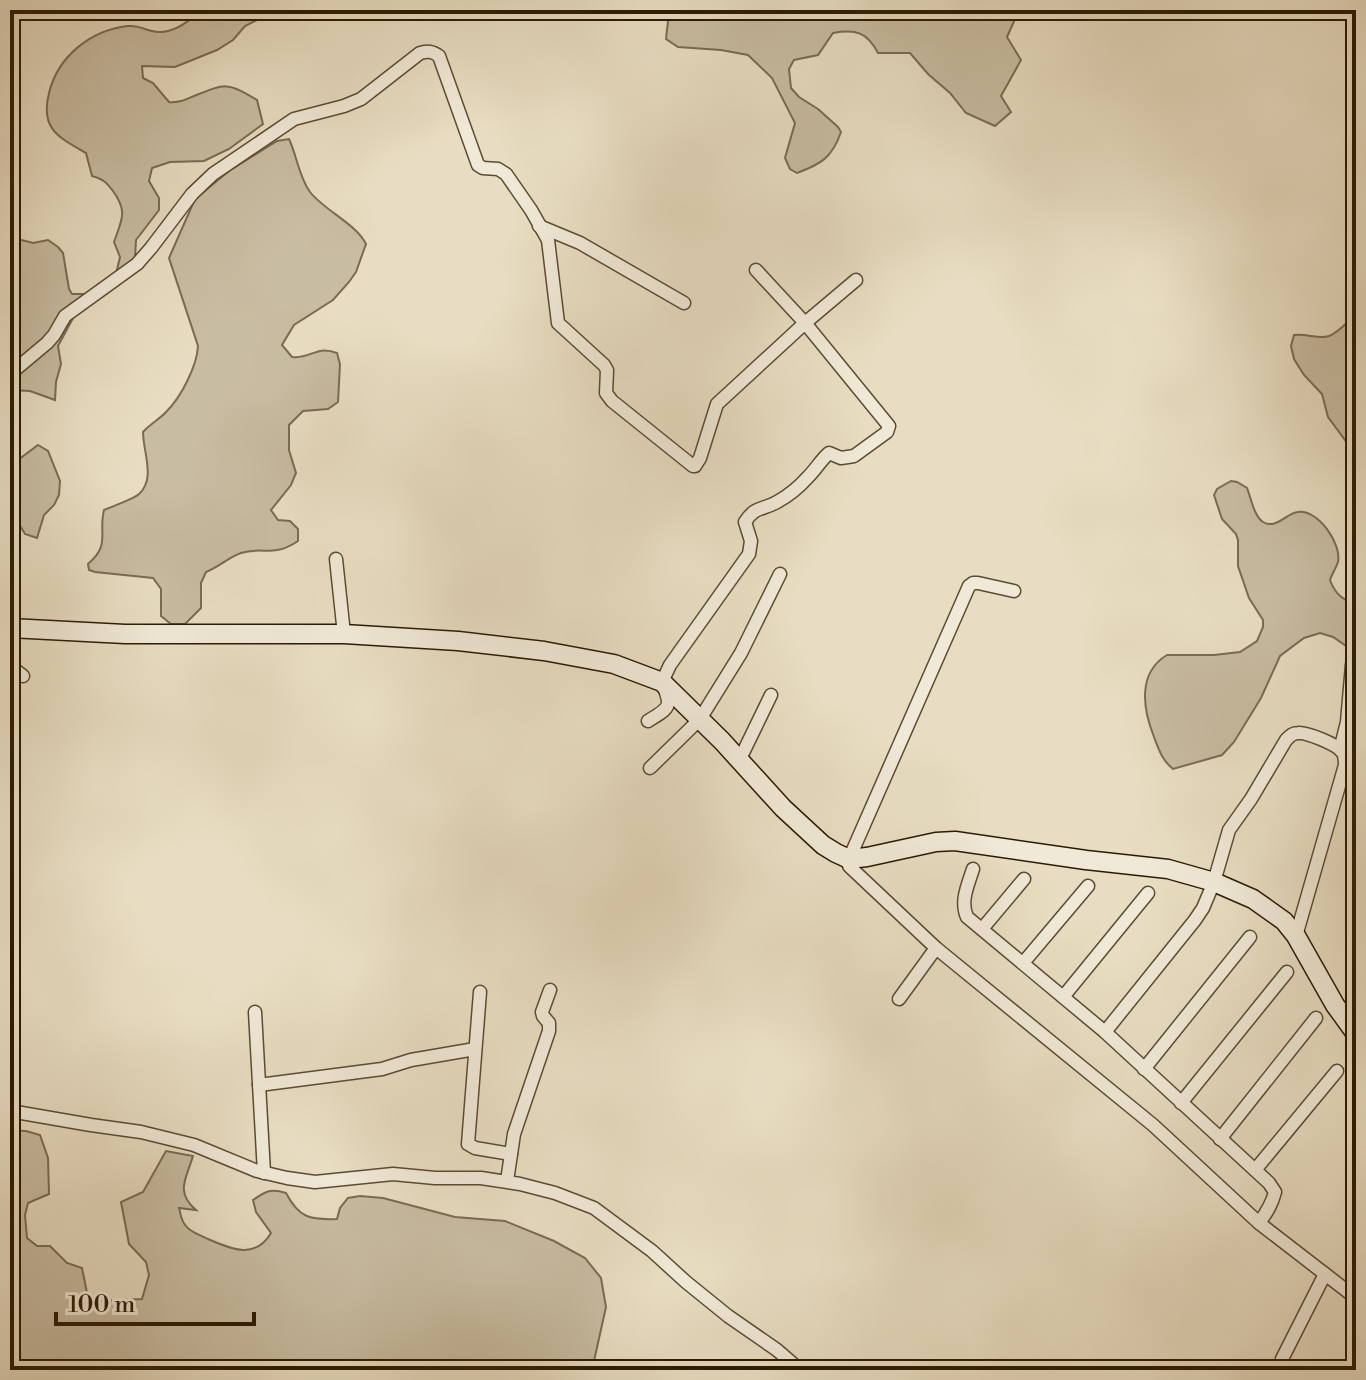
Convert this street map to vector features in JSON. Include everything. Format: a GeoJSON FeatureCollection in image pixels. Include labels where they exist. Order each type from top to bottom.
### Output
{"type":"FeatureCollection","features":[{"type":"Feature","properties":{"kind":"street"},"geometry":{"type":"LineString","coordinates":[[10,374],[47,343],[65,316],[137,264],[192,194],[213,174],[294,119],[361,99],[420,53],[427,51],[439,56],[478,165],[506,174],[548,240],[558,323],[604,365],[607,370],[605,388],[609,398],[693,466],[700,458],[717,404],[856,280]]}},
{"type":"Feature","properties":{"kind":"street"},"geometry":{"type":"LineString","coordinates":[[539,226],[580,243],[684,303]]}},
{"type":"Feature","properties":{"kind":"street"},"geometry":{"type":"LineString","coordinates":[[662,682],[680,649],[749,554],[751,541],[745,522],[749,515],[787,495],[809,477],[829,453],[841,458],[854,456],[889,430],[889,426],[805,323],[756,270]]}},
{"type":"Feature","properties":{"kind":"street"},"geometry":{"type":"LineString","coordinates":[[336,559],[344,634]]}},
{"type":"Feature","properties":{"kind":"street"},"geometry":{"type":"LineString","coordinates":[[650,768],[700,719],[741,653],[780,574]]}},
{"type":"Feature","properties":{"kind":"street"},"geometry":{"type":"LineString","coordinates":[[1014,591],[978,583],[969,586],[849,859],[850,869],[936,948],[1153,1125],[1259,1223],[1356,1298]]}},
{"type":"Feature","properties":{"kind":"street"},"geometry":{"type":"LineString","coordinates":[[10,628],[125,634],[344,634],[458,641],[544,651],[614,664],[662,682],[722,741],[783,808],[823,845],[849,859],[955,841],[1168,869],[1214,882],[1253,899],[1284,921],[1296,936],[1335,1005],[1356,1034]]}},
{"type":"Feature","properties":{"kind":"street"},"geometry":{"type":"LineString","coordinates":[[1340,750],[1347,722],[1352,665]]}},
{"type":"Feature","properties":{"kind":"street"},"geometry":{"type":"LineString","coordinates":[[10,666],[23,676]]}},
{"type":"Feature","properties":{"kind":"street"},"geometry":{"type":"LineString","coordinates":[[648,721],[666,710],[668,705],[669,699],[662,682]]}},
{"type":"Feature","properties":{"kind":"street"},"geometry":{"type":"LineString","coordinates":[[739,761],[771,695]]}},
{"type":"Feature","properties":{"kind":"street"},"geometry":{"type":"LineString","coordinates":[[1105,1032],[1203,908],[1229,830],[1286,740],[1299,732],[1328,742],[1340,750],[1345,765],[1296,936]]}},
{"type":"Feature","properties":{"kind":"street"},"geometry":{"type":"LineString","coordinates":[[973,869],[963,902],[967,917],[1105,1032],[1255,1170],[1275,1192],[1270,1207],[1259,1223]]}},
{"type":"Feature","properties":{"kind":"street"},"geometry":{"type":"LineString","coordinates":[[982,929],[1024,879]]}},
{"type":"Feature","properties":{"kind":"street"},"geometry":{"type":"LineString","coordinates":[[1023,963],[1088,886]]}},
{"type":"Feature","properties":{"kind":"street"},"geometry":{"type":"LineString","coordinates":[[1063,997],[1148,893]]}},
{"type":"Feature","properties":{"kind":"street"},"geometry":{"type":"LineString","coordinates":[[1144,1069],[1250,937]]}},
{"type":"Feature","properties":{"kind":"street"},"geometry":{"type":"LineString","coordinates":[[899,999],[936,948]]}},
{"type":"Feature","properties":{"kind":"street"},"geometry":{"type":"LineString","coordinates":[[1181,1103],[1287,972]]}},
{"type":"Feature","properties":{"kind":"street"},"geometry":{"type":"LineString","coordinates":[[507,1181],[514,1134],[549,1031],[549,1023],[542,1012],[550,990]]}},
{"type":"Feature","properties":{"kind":"street"},"geometry":{"type":"LineString","coordinates":[[480,992],[468,1144],[511,1154]]}},
{"type":"Feature","properties":{"kind":"street"},"geometry":{"type":"LineString","coordinates":[[255,1012],[264,1173]]}},
{"type":"Feature","properties":{"kind":"street"},"geometry":{"type":"LineString","coordinates":[[1220,1139],[1316,1018]]}},
{"type":"Feature","properties":{"kind":"street"},"geometry":{"type":"LineString","coordinates":[[259,1085],[382,1069],[411,1060],[475,1049]]}},
{"type":"Feature","properties":{"kind":"street"},"geometry":{"type":"LineString","coordinates":[[1255,1170],[1337,1071]]}},
{"type":"Feature","properties":{"kind":"street"},"geometry":{"type":"LineString","coordinates":[[10,1111],[141,1132],[194,1145],[264,1173],[287,1178],[315,1182],[393,1174],[481,1178],[555,1193],[594,1208],[800,1370]]}},
{"type":"Feature","properties":{"kind":"street"},"geometry":{"type":"LineString","coordinates":[[1281,1370],[1282,1359],[1325,1274]]}},
{"type":"Feature","properties":{"kind":"shaded area"},"geometry":{"type":"Polygon","coordinates":[[[200,10],[259,10],[257,20],[217,50],[175,67],[142,66],[143,78],[153,83],[169,102],[182,101],[220,87],[232,87],[257,100],[263,124],[229,149],[204,161],[170,162],[152,168],[149,181],[159,198],[159,210],[136,240],[135,258],[116,274],[120,257],[114,242],[121,221],[121,205],[106,183],[92,176],[86,153],[67,142],[49,124],[47,105],[53,80],[78,47],[101,33],[128,26],[166,32],[185,23],[200,10]]]}},
{"type":"Feature","properties":{"kind":"shaded area"},"geometry":{"type":"Polygon","coordinates":[[[682,10],[1019,10],[1007,37],[1021,60],[1001,96],[1011,112],[995,126],[966,113],[910,53],[878,53],[865,36],[848,31],[833,33],[818,55],[794,60],[789,69],[791,88],[841,132],[825,159],[797,173],[790,169],[785,158],[795,123],[772,78],[748,55],[678,47],[666,39],[668,21],[682,10]]]}},
{"type":"Feature","properties":{"kind":"shaded area"},"geometry":{"type":"Polygon","coordinates":[[[289,139],[310,192],[355,230],[366,244],[349,282],[333,300],[294,325],[282,345],[292,357],[318,351],[337,353],[340,364],[338,402],[328,409],[303,411],[289,425],[289,450],[296,473],[291,485],[271,510],[278,520],[290,521],[298,529],[298,541],[282,549],[241,553],[206,572],[201,583],[201,608],[185,624],[171,624],[161,616],[161,589],[153,578],[95,572],[89,570],[88,564],[102,544],[104,510],[132,498],[144,488],[148,473],[143,432],[178,398],[195,363],[198,346],[169,258],[195,199],[229,171],[277,141],[289,139]]]}},
{"type":"Feature","properties":{"kind":"shaded area"},"geometry":{"type":"Polygon","coordinates":[[[10,237],[33,243],[48,240],[58,247],[63,253],[69,289],[72,294],[86,294],[58,346],[61,364],[55,400],[30,391],[10,390],[10,237]]]}},
{"type":"Feature","properties":{"kind":"shaded area"},"geometry":{"type":"Polygon","coordinates":[[[1347,323],[1356,324],[1356,455],[1328,417],[1322,394],[1304,375],[1294,359],[1291,346],[1294,335],[1325,337],[1347,323]]]}},
{"type":"Feature","properties":{"kind":"shaded area"},"geometry":{"type":"Polygon","coordinates":[[[38,445],[48,451],[60,481],[59,495],[44,515],[37,538],[25,534],[16,512],[10,509],[10,466],[38,445]]]}},
{"type":"Feature","properties":{"kind":"shaded area"},"geometry":{"type":"Polygon","coordinates":[[[1231,481],[1247,488],[1255,511],[1263,522],[1277,523],[1298,512],[1313,516],[1327,529],[1338,555],[1330,580],[1340,596],[1356,605],[1356,640],[1349,648],[1333,637],[1320,633],[1304,638],[1280,656],[1261,698],[1234,742],[1222,755],[1173,769],[1159,750],[1147,715],[1145,692],[1151,671],[1167,655],[1240,652],[1257,641],[1263,627],[1263,620],[1249,598],[1238,566],[1236,534],[1222,519],[1214,495],[1217,489],[1231,481]]]}},
{"type":"Feature","properties":{"kind":"shaded area"},"geometry":{"type":"Polygon","coordinates":[[[10,1130],[40,1135],[48,1158],[49,1194],[28,1203],[25,1215],[27,1238],[37,1246],[50,1246],[67,1263],[82,1268],[87,1293],[96,1301],[142,1299],[149,1275],[146,1262],[129,1244],[121,1202],[143,1192],[166,1151],[193,1156],[184,1191],[196,1210],[179,1208],[184,1224],[196,1234],[234,1249],[258,1247],[271,1233],[256,1212],[253,1200],[272,1191],[286,1193],[296,1208],[312,1218],[337,1219],[340,1208],[348,1198],[383,1198],[455,1217],[505,1221],[554,1241],[585,1258],[601,1278],[606,1307],[592,1370],[10,1370],[10,1130]]]}}]}
